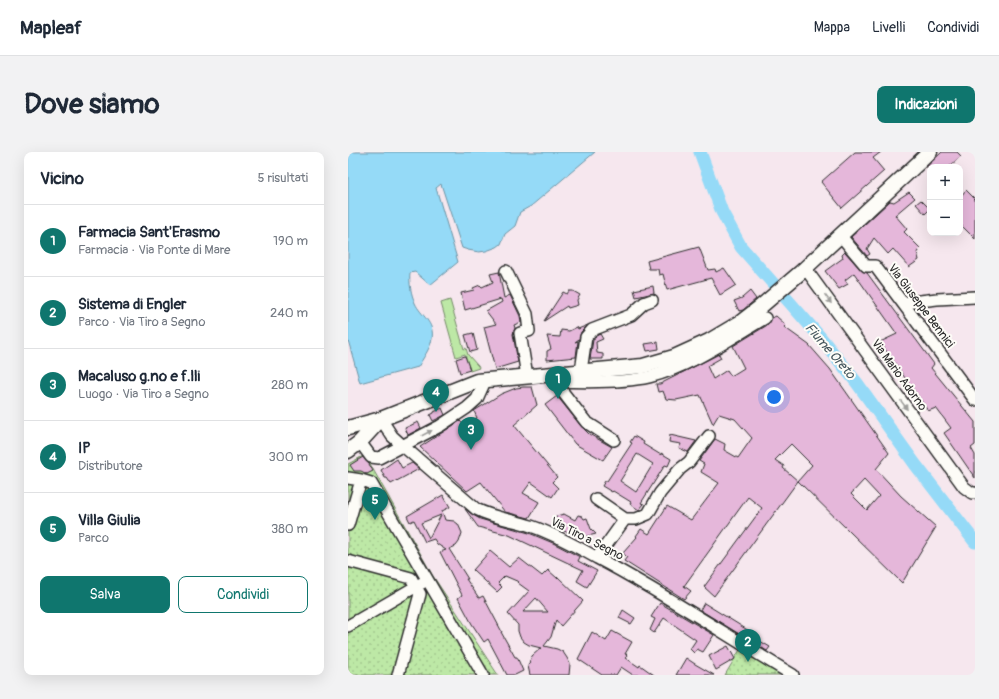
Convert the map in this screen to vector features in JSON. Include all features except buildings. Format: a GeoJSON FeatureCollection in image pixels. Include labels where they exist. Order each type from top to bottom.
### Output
{"type":"FeatureCollection","features":[{"type":"Feature","properties":{"kind":"main road"},"geometry":{"type":"LineString","coordinates":[[348,428],[381,420],[477,381],[527,376],[552,377],[581,372],[643,366],[674,357],[709,341],[740,322],[762,313],[803,270],[930,152]]}},
{"type":"Feature","properties":{"kind":"main road"},"geometry":{"type":"LineString","coordinates":[[348,451],[360,442],[381,420]]}},
{"type":"Feature","properties":{"kind":"street","name":"Via Giuseppe Bennici"},"geometry":{"type":"LineString","coordinates":[[840,236],[866,266],[874,266],[975,400]]}},
{"type":"Feature","properties":{"kind":"street","name":"Via Mario Adorno"},"geometry":{"type":"LineString","coordinates":[[803,270],[964,487],[972,493],[975,493]]}},
{"type":"Feature","properties":{"kind":"street"},"geometry":{"type":"LineString","coordinates":[[506,271],[527,314],[529,332],[520,333],[527,376]]}},
{"type":"Feature","properties":{"kind":"street"},"geometry":{"type":"LineString","coordinates":[[903,303],[936,299],[975,297]]}},
{"type":"Feature","properties":{"kind":"street"},"geometry":{"type":"LineString","coordinates":[[581,372],[586,337],[592,330],[631,315],[644,303],[652,300]]}},
{"type":"Feature","properties":{"kind":"street"},"geometry":{"type":"LineString","coordinates":[[552,377],[575,382],[628,380],[648,377],[674,369],[693,360],[762,313]]}},
{"type":"Feature","properties":{"kind":"street"},"geometry":{"type":"LineString","coordinates":[[552,377],[586,422],[614,440]]}},
{"type":"Feature","properties":{"kind":"street"},"geometry":{"type":"LineString","coordinates":[[360,442],[371,457],[379,458],[403,446],[440,426],[466,408],[477,399],[486,379]]}},
{"type":"Feature","properties":{"kind":"street","name":"Via Tiro a Segno"},"geometry":{"type":"LineString","coordinates":[[381,420],[392,436],[476,509],[484,513],[536,528],[597,558],[793,675]]}},
{"type":"Feature","properties":{"kind":"street"},"geometry":{"type":"LineString","coordinates":[[596,499],[625,519],[636,519],[648,514],[660,493],[680,468],[689,462],[709,436]]}},
{"type":"Feature","properties":{"kind":"street"},"geometry":{"type":"LineString","coordinates":[[348,478],[371,483],[483,675]]}},
{"type":"Feature","properties":{"kind":"street"},"geometry":{"type":"LineString","coordinates":[[348,525],[361,480]]}},
{"type":"Feature","properties":{"kind":"street"},"geometry":{"type":"LineString","coordinates":[[597,558],[625,519]]}},
{"type":"Feature","properties":{"kind":"street"},"geometry":{"type":"LineString","coordinates":[[348,561],[412,578],[420,594],[398,675]]}},
{"type":"Feature","properties":{"kind":"street"},"geometry":{"type":"LineString","coordinates":[[348,626],[427,580]]}},
{"type":"Feature","properties":{"kind":"green space"},"geometry":{"type":"Polygon","coordinates":[[[450,300],[464,349],[466,348],[468,355],[479,368],[470,371],[465,354],[456,357],[441,303],[450,300]]]}},
{"type":"Feature","properties":{"kind":"green space"},"geometry":{"type":"Polygon","coordinates":[[[365,455],[433,576],[498,675],[348,675],[348,464],[365,455]]]}},
{"type":"Feature","properties":{"kind":"green space"},"geometry":{"type":"Polygon","coordinates":[[[741,648],[785,675],[725,675],[741,648]]]}},
{"type":"Feature","properties":{"kind":"water"},"geometry":{"type":"Polygon","coordinates":[[[348,152],[595,152],[531,206],[520,212],[515,226],[505,234],[501,244],[486,251],[479,252],[462,248],[441,184],[436,188],[458,262],[430,285],[415,272],[410,273],[411,292],[414,300],[430,324],[432,339],[430,346],[418,367],[360,383],[348,340],[348,152]]]}},
{"type":"Feature","properties":{"kind":"waterway","name":"Fiume Oreto"},"geometry":{"type":"LineString","coordinates":[[700,152],[722,212],[741,247],[821,338],[857,383],[915,464],[975,542]]}},
{"type":"Feature","properties":{"kind":"place","name":"Farmacia Sant'Erasmo"},"geometry":{"type":"Point","coordinates":[558,399]}},
{"type":"Feature","properties":{"kind":"place","name":"IP"},"geometry":{"type":"Point","coordinates":[436,412]}},
{"type":"Feature","properties":{"kind":"place","name":"Macaluso g.no e f.lli"},"geometry":{"type":"Point","coordinates":[471,450]}},
{"type":"Feature","properties":{"kind":"place","name":"Villa Giulia"},"geometry":{"type":"Point","coordinates":[375,520]}},
{"type":"Feature","properties":{"kind":"place","name":"Sistema di Engler"},"geometry":{"type":"Point","coordinates":[748,662]}}]}
